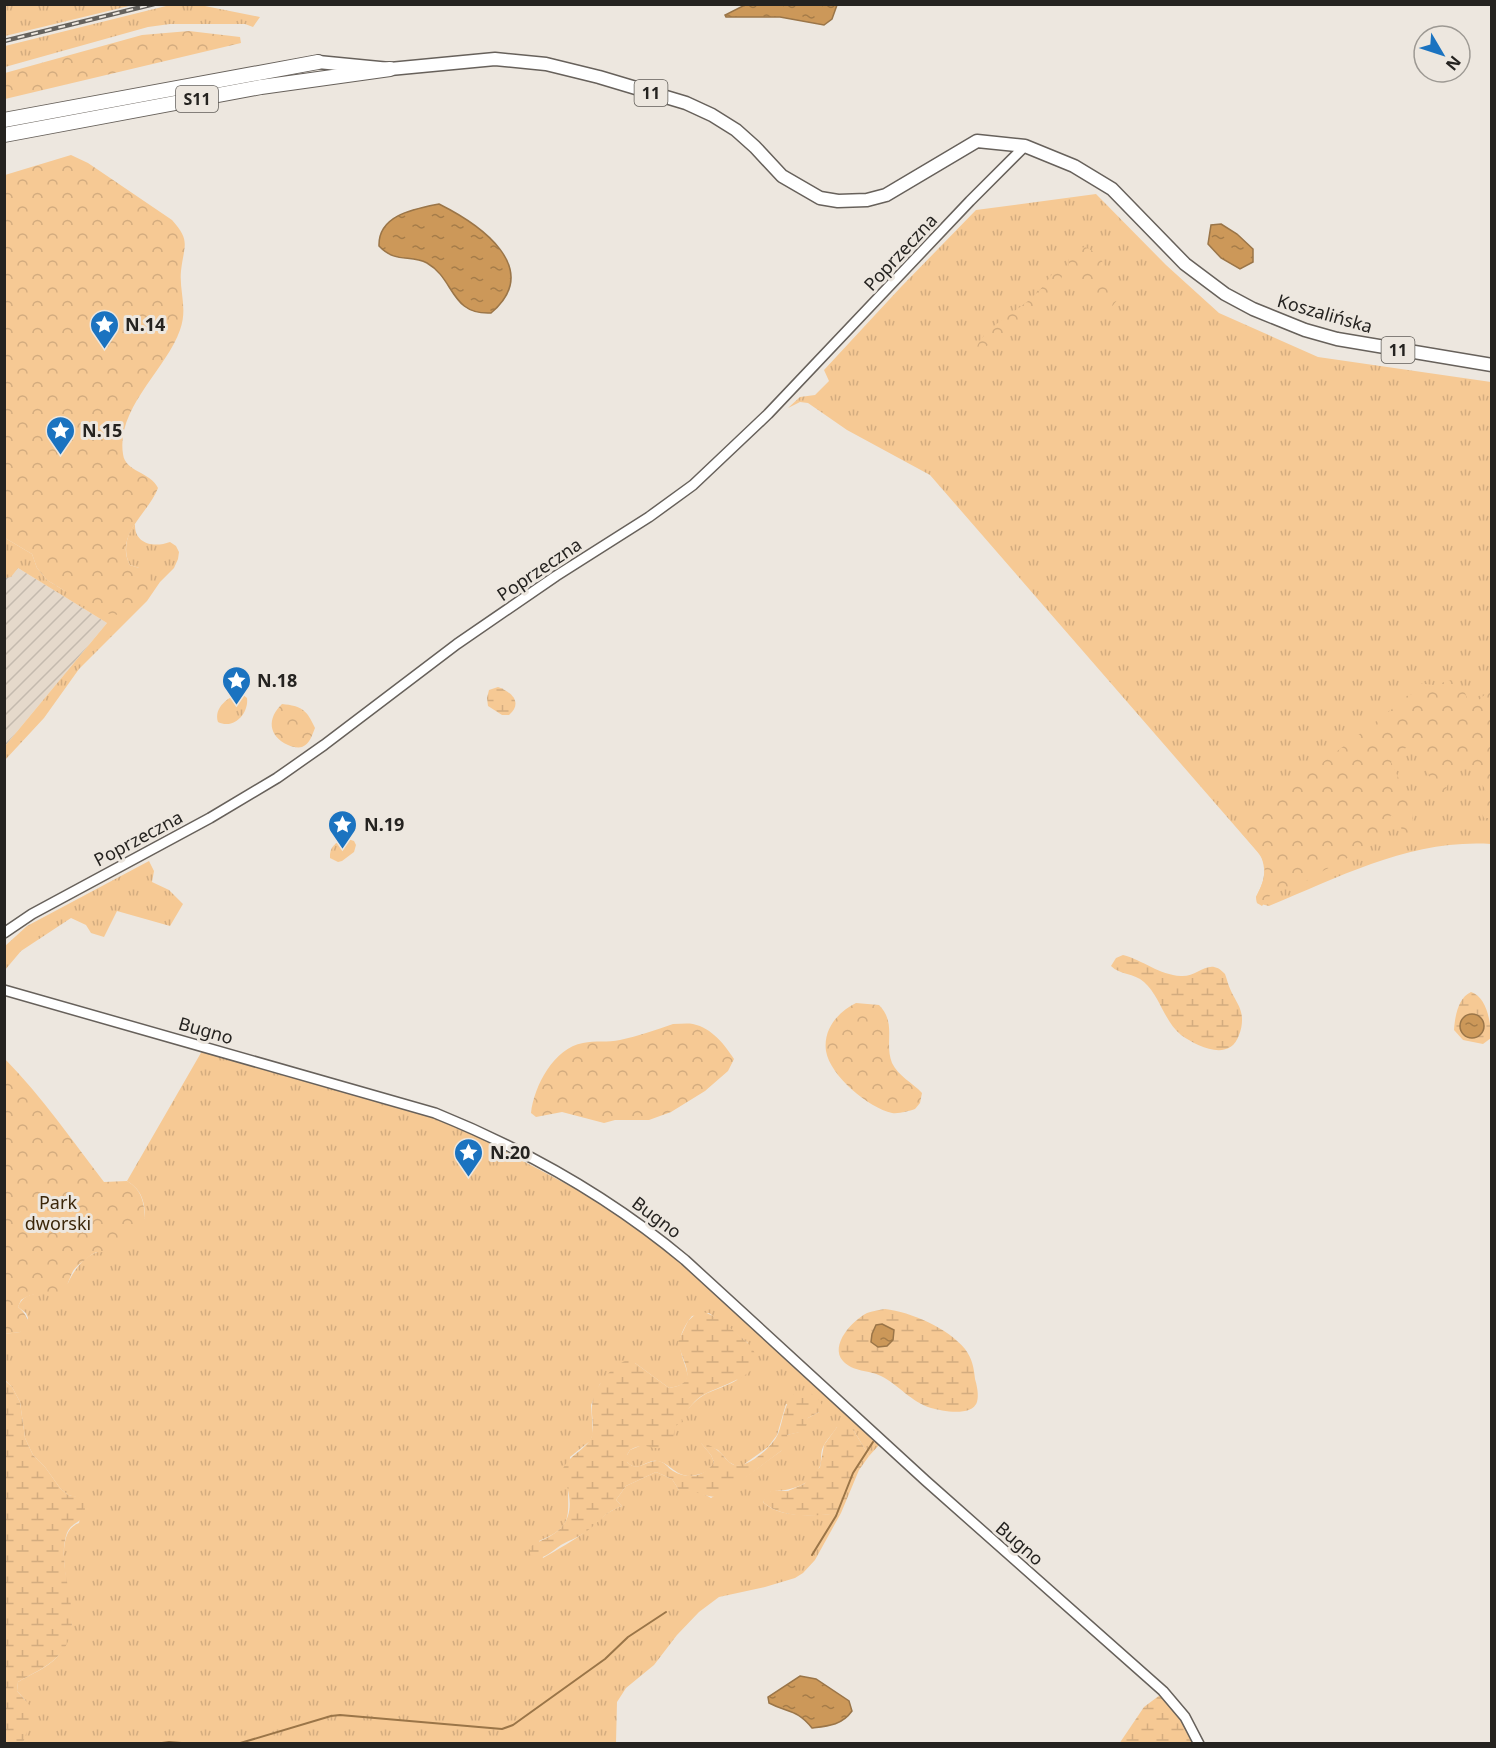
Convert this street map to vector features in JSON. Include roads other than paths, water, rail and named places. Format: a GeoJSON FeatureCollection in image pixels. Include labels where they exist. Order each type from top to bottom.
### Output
{"type":"FeatureCollection","features":[{"type":"Feature","properties":{"kind":"highway","name":"11"},"geometry":{"type":"LineString","coordinates":[[318,62],[390,69],[495,59],[546,64],[599,77],[686,103],[712,115],[736,130],[782,176],[820,198],[838,201],[867,200],[886,195],[976,141],[1025,146]]}},
{"type":"Feature","properties":{"kind":"highway","name":"S11"},"geometry":{"type":"LineString","coordinates":[[4,120],[318,62]]}},
{"type":"Feature","properties":{"kind":"highway","name":"S11"},"geometry":{"type":"LineString","coordinates":[[4,135],[261,87],[390,69]]}},
{"type":"Feature","properties":{"kind":"highway","name":"Koszalińska"},"geometry":{"type":"LineString","coordinates":[[1025,146],[1074,166],[1112,189],[1185,264],[1225,294],[1253,309],[1305,330],[1337,339],[1491,365]]}},
{"type":"Feature","properties":{"kind":"street","name":"Poprzeczna"},"geometry":{"type":"LineString","coordinates":[[4,933],[32,914],[210,818],[277,778],[458,644],[556,576],[649,517],[693,485],[768,414],[1025,146]]}},
{"type":"Feature","properties":{"kind":"street","name":"Bugno"},"geometry":{"type":"LineString","coordinates":[[4,990],[435,1113],[500,1142],[604,1199],[655,1234],[685,1260],[926,1481],[1163,1691],[1185,1717],[1199,1743]]}},
{"type":"Feature","properties":{"kind":"water"},"geometry":{"type":"Polygon","coordinates":[[[745,5],[837,5],[832,19],[824,25],[780,17],[726,17],[725,15],[745,5]]]}},
{"type":"Feature","properties":{"kind":"water"},"geometry":{"type":"Polygon","coordinates":[[[439,204],[487,235],[500,249],[508,264],[511,280],[506,296],[491,313],[478,312],[460,302],[443,278],[427,263],[391,255],[379,246],[384,227],[391,220],[409,211],[439,204]]]}},
{"type":"Feature","properties":{"kind":"water"},"geometry":{"type":"Polygon","coordinates":[[[1221,224],[1237,234],[1253,249],[1253,262],[1240,269],[1221,258],[1208,244],[1211,225],[1221,224]]]}},
{"type":"Feature","properties":{"kind":"water"},"geometry":{"type":"Polygon","coordinates":[[[1472,1014],[1477,1015],[1483,1021],[1483,1031],[1477,1037],[1472,1038],[1467,1037],[1461,1031],[1460,1026],[1461,1021],[1467,1015],[1472,1014]]]}},
{"type":"Feature","properties":{"kind":"water"},"geometry":{"type":"Polygon","coordinates":[[[882,1324],[894,1330],[893,1340],[887,1346],[878,1347],[871,1342],[872,1334],[876,1325],[882,1324]]]}},
{"type":"Feature","properties":{"kind":"water"},"geometry":{"type":"Polygon","coordinates":[[[800,1676],[816,1679],[849,1701],[852,1711],[839,1722],[812,1728],[797,1714],[769,1703],[768,1697],[800,1676]]]}},
{"type":"Feature","properties":{"kind":"waterway"},"geometry":{"type":"LineString","coordinates":[[812,1555],[836,1516],[853,1473],[873,1442]]}},
{"type":"Feature","properties":{"kind":"waterway"},"geometry":{"type":"LineString","coordinates":[[237,1744],[340,1715],[502,1729],[513,1725],[605,1659],[628,1637],[666,1612]]}},
{"type":"Feature","properties":{"kind":"waterway"},"geometry":{"type":"LineString","coordinates":[[155,1744],[169,1742],[194,1744]]}},
{"type":"Feature","properties":{"kind":"railway"},"geometry":{"type":"LineString","coordinates":[[4,41],[154,4]]}},
{"type":"Feature","properties":{"kind":"place","name":"N.14"},"geometry":{"type":"Point","coordinates":[104,350]}},
{"type":"Feature","properties":{"kind":"place","name":"N.15"},"geometry":{"type":"Point","coordinates":[61,456]}},
{"type":"Feature","properties":{"kind":"place","name":"N.18"},"geometry":{"type":"Point","coordinates":[236,706]}},
{"type":"Feature","properties":{"kind":"place","name":"N.19"},"geometry":{"type":"Point","coordinates":[343,850]}},
{"type":"Feature","properties":{"kind":"place","name":"N.20"},"geometry":{"type":"Point","coordinates":[469,1178]}},
{"type":"Feature","properties":{"kind":"park label","name":"Park dworski"},"geometry":{"type":"Point","coordinates":[58,1212]}}]}
